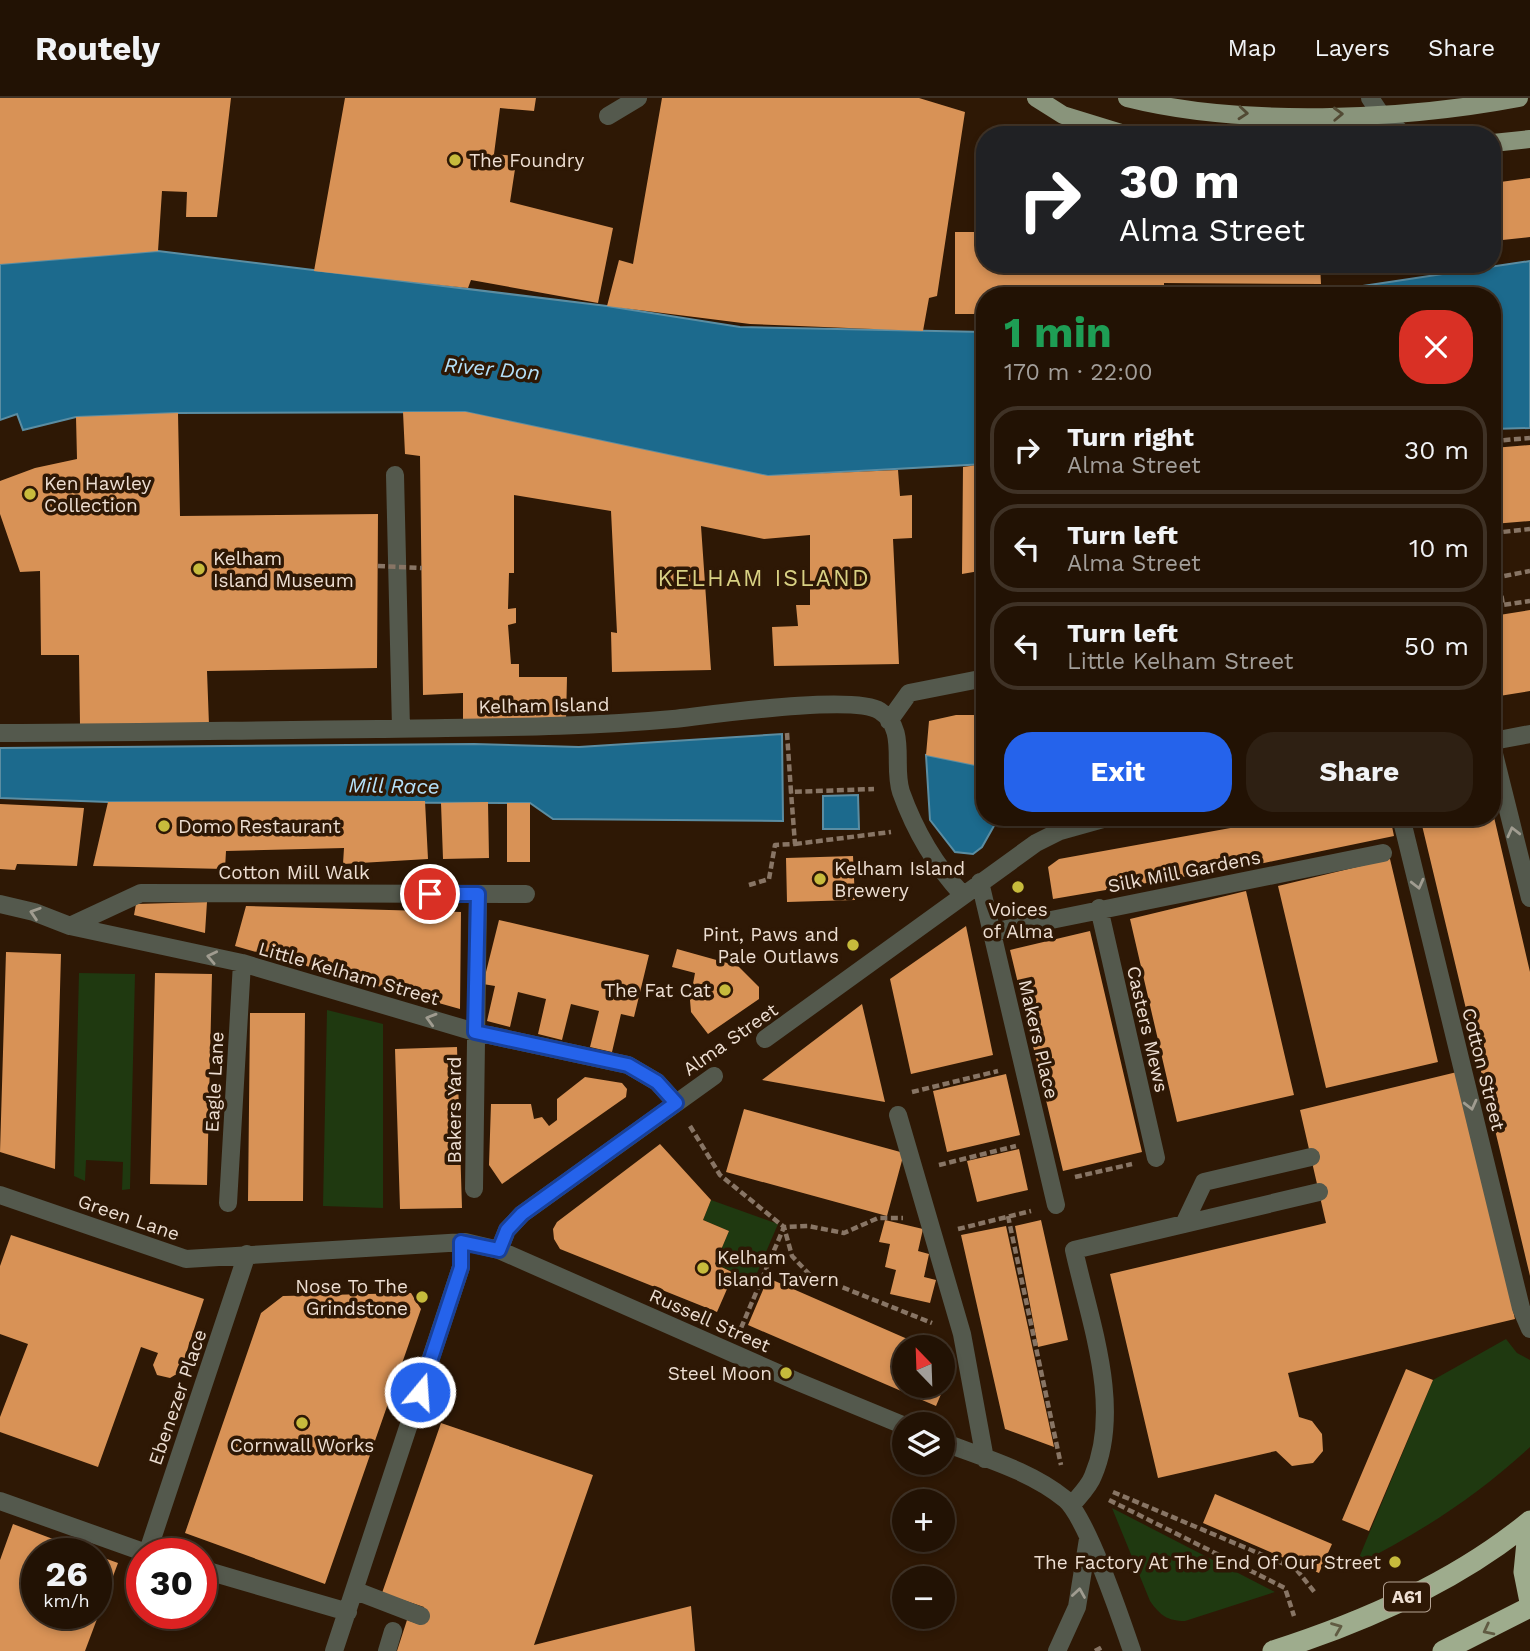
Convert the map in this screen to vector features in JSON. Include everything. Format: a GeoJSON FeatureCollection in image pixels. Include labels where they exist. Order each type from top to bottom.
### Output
{"type":"FeatureCollection","features":[{"type":"Feature","properties":{"kind":"highway","name":"A61"},"geometry":{"type":"LineString","coordinates":[[1273,1651],[1302,1642],[1398,1602],[1495,1550],[1530,1522]]}},
{"type":"Feature","properties":{"kind":"highway","name":"A61"},"geometry":{"type":"LineString","coordinates":[[1443,1651],[1530,1604],[1524,1572],[1530,1522]]}},
{"type":"Feature","properties":{"kind":"main road"},"geometry":{"type":"LineString","coordinates":[[1036,98],[1063,115],[1099,126]]}},
{"type":"Feature","properties":{"kind":"main road"},"geometry":{"type":"LineString","coordinates":[[1127,98],[1152,104],[1250,114],[1375,106],[1483,105],[1519,98]]}},
{"type":"Feature","properties":{"kind":"main road"},"geometry":{"type":"LineString","coordinates":[[1501,142],[1530,139]]}},
{"type":"Feature","properties":{"kind":"street"},"geometry":{"type":"LineString","coordinates":[[608,117],[638,98]]}},
{"type":"Feature","properties":{"kind":"street"},"geometry":{"type":"LineString","coordinates":[[1375,106],[1395,126]]}},
{"type":"Feature","properties":{"kind":"street"},"geometry":{"type":"LineString","coordinates":[[396,475],[401,728]]}},
{"type":"Feature","properties":{"kind":"street"},"geometry":{"type":"LineString","coordinates":[[962,894],[937,867],[916,829],[900,788],[897,738],[889,721],[909,692],[976,680]]}},
{"type":"Feature","properties":{"kind":"street","name":"Kelham Island"},"geometry":{"type":"LineString","coordinates":[[0,733],[599,726],[785,708],[869,706],[878,710],[889,721]]}},
{"type":"Feature","properties":{"kind":"street"},"geometry":{"type":"LineString","coordinates":[[1501,739],[1530,734]]}},
{"type":"Feature","properties":{"kind":"street"},"geometry":{"type":"LineString","coordinates":[[1501,782],[1530,898]]}},
{"type":"Feature","properties":{"kind":"street","name":"Alma Street"},"geometry":{"type":"LineString","coordinates":[[765,1039],[962,894],[1048,837],[1082,826]]}},
{"type":"Feature","properties":{"kind":"street","name":"Cotton Street"},"geometry":{"type":"LineString","coordinates":[[1403,826],[1521,1308],[1530,1329]]}},
{"type":"Feature","properties":{"kind":"street","name":"Silk Mill Gardens"},"geometry":{"type":"LineString","coordinates":[[992,932],[1099,908],[1262,884],[1383,853]]}},
{"type":"Feature","properties":{"kind":"street","name":"Makers Place"},"geometry":{"type":"LineString","coordinates":[[981,882],[1056,1205]]}},
{"type":"Feature","properties":{"kind":"street","name":"Cotton Mill Walk"},"geometry":{"type":"LineString","coordinates":[[70,926],[141,893],[526,894]]}},
{"type":"Feature","properties":{"kind":"street","name":"Bakers Yard"},"geometry":{"type":"LineString","coordinates":[[474,1189],[478,894]]}},
{"type":"Feature","properties":{"kind":"street","name":"Little Kelham Street"},"geometry":{"type":"LineString","coordinates":[[0,904],[34,912],[70,926],[242,963],[475,1032],[628,1065],[657,1082],[676,1103]]}},
{"type":"Feature","properties":{"kind":"street","name":"Casters Mews"},"geometry":{"type":"LineString","coordinates":[[1099,908],[1156,1158]]}},
{"type":"Feature","properties":{"kind":"street","name":"Eagle Lane"},"geometry":{"type":"LineString","coordinates":[[228,1203],[242,963]]}},
{"type":"Feature","properties":{"kind":"street","name":"Alma Street"},"geometry":{"type":"LineString","coordinates":[[499,1250],[507,1230],[522,1214],[714,1076]]}},
{"type":"Feature","properties":{"kind":"street"},"geometry":{"type":"LineString","coordinates":[[898,1115],[933,1227],[962,1334],[985,1459]]}},
{"type":"Feature","properties":{"kind":"street"},"geometry":{"type":"LineString","coordinates":[[1184,1224],[1204,1182],[1311,1157]]}},
{"type":"Feature","properties":{"kind":"street"},"geometry":{"type":"LineString","coordinates":[[1072,1506],[1093,1477],[1106,1421],[1105,1392],[1074,1250],[1319,1192]]}},
{"type":"Feature","properties":{"kind":"street","name":"Green Lane"},"geometry":{"type":"LineString","coordinates":[[0,1195],[186,1259],[247,1254]]}},
{"type":"Feature","properties":{"kind":"street"},"geometry":{"type":"LineString","coordinates":[[334,1651],[461,1267],[461,1242]]}},
{"type":"Feature","properties":{"kind":"street"},"geometry":{"type":"LineString","coordinates":[[247,1254],[461,1242],[499,1250]]}},
{"type":"Feature","properties":{"kind":"street","name":"Russell Street"},"geometry":{"type":"LineString","coordinates":[[499,1250],[892,1420]]}},
{"type":"Feature","properties":{"kind":"street","name":"Ebenezer Place"},"geometry":{"type":"LineString","coordinates":[[153,1538],[247,1254]]}},
{"type":"Feature","properties":{"kind":"street"},"geometry":{"type":"LineString","coordinates":[[955,1447],[1038,1480],[1072,1506],[1088,1539],[1132,1651]]}},
{"type":"Feature","properties":{"kind":"street"},"geometry":{"type":"LineString","coordinates":[[0,1501],[126,1546]]}},
{"type":"Feature","properties":{"kind":"street"},"geometry":{"type":"LineString","coordinates":[[1057,1651],[1077,1606],[1088,1539]]}},
{"type":"Feature","properties":{"kind":"street"},"geometry":{"type":"LineString","coordinates":[[217,1574],[348,1612]]}},
{"type":"Feature","properties":{"kind":"street"},"geometry":{"type":"LineString","coordinates":[[356,1591],[421,1616]]}},
{"type":"Feature","properties":{"kind":"street"},"geometry":{"type":"LineString","coordinates":[[387,1651],[393,1631]]}},
{"type":"Feature","properties":{"kind":"path"},"geometry":{"type":"LineString","coordinates":[[1501,440],[1530,438]]}},
{"type":"Feature","properties":{"kind":"path"},"geometry":{"type":"LineString","coordinates":[[1501,532],[1530,529]]}},
{"type":"Feature","properties":{"kind":"path"},"geometry":{"type":"LineString","coordinates":[[378,566],[422,568]]}},
{"type":"Feature","properties":{"kind":"path"},"geometry":{"type":"LineString","coordinates":[[1501,577],[1530,571]]}},
{"type":"Feature","properties":{"kind":"path"},"geometry":{"type":"LineString","coordinates":[[1501,596],[1503,605],[1530,601]]}},
{"type":"Feature","properties":{"kind":"path"},"geometry":{"type":"LineString","coordinates":[[785,708],[794,844]]}},
{"type":"Feature","properties":{"kind":"path"},"geometry":{"type":"LineString","coordinates":[[791,792],[900,788]]}},
{"type":"Feature","properties":{"kind":"path"},"geometry":{"type":"LineString","coordinates":[[749,884],[769,879],[775,845],[916,829]]}},
{"type":"Feature","properties":{"kind":"path"},"geometry":{"type":"LineString","coordinates":[[898,1115],[911,1092],[1023,1066]]}},
{"type":"Feature","properties":{"kind":"path"},"geometry":{"type":"LineString","coordinates":[[676,1103],[720,1175],[784,1227],[792,1255],[809,1274],[962,1334]]}},
{"type":"Feature","properties":{"kind":"path"},"geometry":{"type":"LineString","coordinates":[[916,1171],[1041,1140]]}},
{"type":"Feature","properties":{"kind":"path"},"geometry":{"type":"LineString","coordinates":[[1051,1183],[1156,1158]]}},
{"type":"Feature","properties":{"kind":"path"},"geometry":{"type":"LineString","coordinates":[[784,1227],[808,1226],[844,1233],[878,1218],[933,1227],[1008,1216],[1056,1205]]}},
{"type":"Feature","properties":{"kind":"path"},"geometry":{"type":"LineString","coordinates":[[1008,1216],[1059,1454]]}},
{"type":"Feature","properties":{"kind":"path"},"geometry":{"type":"LineString","coordinates":[[730,1351],[784,1227]]}},
{"type":"Feature","properties":{"kind":"path"},"geometry":{"type":"LineString","coordinates":[[1072,1506],[1107,1489],[1296,1569],[1316,1594]]}},
{"type":"Feature","properties":{"kind":"path"},"geometry":{"type":"LineString","coordinates":[[1072,1506],[1106,1498],[1285,1588],[1302,1642]]}},
{"type":"Feature","properties":{"kind":"green space"},"geometry":{"type":"Polygon","coordinates":[[[79,973],[135,974],[130,1189],[122,1190],[123,1162],[86,1160],[85,1181],[74,1176],[79,973]]]}},
{"type":"Feature","properties":{"kind":"green space"},"geometry":{"type":"Polygon","coordinates":[[[327,1010],[383,1024],[383,1208],[323,1206],[327,1010]]]}},
{"type":"Feature","properties":{"kind":"green space"},"geometry":{"type":"Polygon","coordinates":[[[711,1200],[778,1224],[754,1280],[715,1264],[729,1231],[703,1220],[711,1200]]]}},
{"type":"Feature","properties":{"kind":"green space"},"geometry":{"type":"Polygon","coordinates":[[[1506,1339],[1517,1353],[1530,1360],[1530,1447],[1489,1482],[1447,1512],[1356,1565],[1433,1380],[1506,1339]]]}},
{"type":"Feature","properties":{"kind":"green space"},"geometry":{"type":"Polygon","coordinates":[[[1112,1508],[1275,1592],[1185,1621],[1164,1616],[1150,1601],[1112,1508]]]}},
{"type":"Feature","properties":{"kind":"water","name":"River Don"},"geometry":{"type":"Polygon","coordinates":[[[158,251],[607,306],[740,327],[976,332],[976,464],[768,476],[465,412],[176,413],[76,417],[23,430],[17,414],[0,420],[0,264],[158,251]]]}},
{"type":"Feature","properties":{"kind":"water"},"geometry":{"type":"Polygon","coordinates":[[[1530,261],[1530,428],[1501,429],[1501,287],[1356,287],[1450,273],[1501,273],[1501,265],[1530,261]]]}},
{"type":"Feature","properties":{"kind":"water","name":"Mill Race"},"geometry":{"type":"Polygon","coordinates":[[[782,734],[783,821],[553,819],[530,803],[108,802],[0,798],[0,748],[474,744],[579,747],[782,734]]]}},
{"type":"Feature","properties":{"kind":"water"},"geometry":{"type":"Polygon","coordinates":[[[926,755],[976,765],[976,826],[994,826],[982,847],[973,854],[955,852],[930,820],[926,755]]]}},
{"type":"Feature","properties":{"kind":"water"},"geometry":{"type":"Polygon","coordinates":[[[858,795],[859,829],[823,829],[823,796],[858,795]]]}},
{"type":"Feature","properties":{"kind":"building"},"geometry":{"type":"Polygon","coordinates":[[[0,98],[231,98],[217,217],[186,217],[187,192],[162,191],[158,251],[0,264],[0,98]]]}},
{"type":"Feature","properties":{"kind":"building"},"geometry":{"type":"Polygon","coordinates":[[[345,98],[536,98],[534,111],[500,108],[494,154],[517,156],[510,202],[613,228],[598,303],[471,280],[468,288],[314,271],[345,98]]]}},
{"type":"Feature","properties":{"kind":"building"},"geometry":{"type":"Polygon","coordinates":[[[662,98],[919,98],[965,112],[937,296],[929,298],[923,331],[750,324],[607,306],[619,260],[633,264],[662,98]]]}},
{"type":"Feature","properties":{"kind":"building"},"geometry":{"type":"Polygon","coordinates":[[[1530,178],[1530,237],[1501,240],[1501,182],[1530,178]]]}},
{"type":"Feature","properties":{"kind":"building"},"geometry":{"type":"Polygon","coordinates":[[[955,232],[976,232],[976,273],[1320,273],[1321,284],[1164,283],[1164,287],[976,287],[976,314],[955,314],[955,232]]]}},
{"type":"Feature","properties":{"kind":"building"},"geometry":{"type":"Polygon","coordinates":[[[403,412],[466,412],[768,476],[898,470],[900,496],[912,495],[912,538],[893,539],[899,664],[774,666],[772,627],[798,626],[796,605],[810,605],[810,535],[764,539],[701,526],[711,670],[612,672],[611,632],[617,633],[611,511],[514,495],[514,573],[509,573],[508,609],[516,608],[516,623],[508,625],[511,664],[519,664],[519,677],[567,677],[566,721],[463,719],[463,693],[423,695],[420,456],[405,454],[403,412]]]}},
{"type":"Feature","properties":{"kind":"building","name":"Kelham Island Museum"},"geometry":{"type":"Polygon","coordinates":[[[178,413],[180,516],[378,514],[377,668],[207,671],[209,725],[80,725],[79,655],[41,655],[40,571],[20,572],[0,514],[0,481],[35,468],[77,459],[76,417],[178,413]]]}},
{"type":"Feature","properties":{"kind":"building"},"geometry":{"type":"Polygon","coordinates":[[[1530,445],[1530,521],[1501,523],[1501,447],[1530,445]]]}},
{"type":"Feature","properties":{"kind":"building"},"geometry":{"type":"Polygon","coordinates":[[[976,465],[976,572],[962,574],[963,467],[976,465]]]}},
{"type":"Feature","properties":{"kind":"building"},"geometry":{"type":"Polygon","coordinates":[[[1530,610],[1530,691],[1501,696],[1501,615],[1530,610]]]}},
{"type":"Feature","properties":{"kind":"building"},"geometry":{"type":"Polygon","coordinates":[[[956,715],[976,715],[976,765],[926,755],[929,721],[956,715]]]}},
{"type":"Feature","properties":{"kind":"building"},"geometry":{"type":"Polygon","coordinates":[[[425,801],[428,859],[343,864],[344,848],[226,851],[225,869],[93,866],[108,802],[425,801]]]}},
{"type":"Feature","properties":{"kind":"building"},"geometry":{"type":"Polygon","coordinates":[[[488,802],[489,858],[443,859],[441,803],[488,802]]]}},
{"type":"Feature","properties":{"kind":"building"},"geometry":{"type":"Polygon","coordinates":[[[507,803],[530,803],[530,862],[507,862],[507,803]]]}},
{"type":"Feature","properties":{"kind":"building"},"geometry":{"type":"Polygon","coordinates":[[[0,804],[84,808],[77,866],[17,864],[15,870],[0,869],[0,804]]]}},
{"type":"Feature","properties":{"kind":"building"},"geometry":{"type":"Polygon","coordinates":[[[1241,826],[1392,826],[1394,836],[1264,863],[1053,899],[1048,867],[1059,859],[1241,826]]]}},
{"type":"Feature","properties":{"kind":"building"},"geometry":{"type":"Polygon","coordinates":[[[1422,826],[1496,826],[1530,972],[1530,1276],[1422,826]]]}},
{"type":"Feature","properties":{"kind":"building","name":"Kelham Island Brewery"},"geometry":{"type":"Polygon","coordinates":[[[853,856],[855,900],[787,902],[786,858],[853,856]]]}},
{"type":"Feature","properties":{"kind":"building"},"geometry":{"type":"Polygon","coordinates":[[[1390,859],[1438,1062],[1326,1088],[1278,886],[1390,859]]]}},
{"type":"Feature","properties":{"kind":"building"},"geometry":{"type":"Polygon","coordinates":[[[1246,891],[1294,1095],[1177,1122],[1130,919],[1246,891]]]}},
{"type":"Feature","properties":{"kind":"building"},"geometry":{"type":"Polygon","coordinates":[[[207,902],[205,933],[134,915],[136,904],[207,902]]]}},
{"type":"Feature","properties":{"kind":"building"},"geometry":{"type":"Polygon","coordinates":[[[246,906],[461,912],[460,1009],[235,946],[246,906]]]}},
{"type":"Feature","properties":{"kind":"building"},"geometry":{"type":"Polygon","coordinates":[[[499,920],[649,955],[634,1017],[621,1014],[612,1052],[590,1047],[599,1011],[571,1004],[562,1040],[538,1034],[546,999],[518,992],[510,1027],[487,1021],[495,986],[483,984],[499,920]]]}},
{"type":"Feature","properties":{"kind":"building"},"geometry":{"type":"Polygon","coordinates":[[[966,926],[993,1055],[911,1074],[890,979],[966,926]]]}},
{"type":"Feature","properties":{"kind":"building"},"geometry":{"type":"Polygon","coordinates":[[[1090,931],[1142,1152],[1063,1171],[1010,950],[1090,931]]]}},
{"type":"Feature","properties":{"kind":"building","name":"The Fat Cat"},"geometry":{"type":"Polygon","coordinates":[[[677,949],[738,966],[759,987],[759,999],[708,1034],[691,1012],[690,1000],[695,973],[672,967],[677,949]]]}},
{"type":"Feature","properties":{"kind":"building"},"geometry":{"type":"Polygon","coordinates":[[[6,952],[61,954],[55,1169],[0,1152],[6,952]]]}},
{"type":"Feature","properties":{"kind":"building"},"geometry":{"type":"Polygon","coordinates":[[[155,973],[212,974],[207,1185],[150,1184],[155,973]]]}},
{"type":"Feature","properties":{"kind":"building"},"geometry":{"type":"Polygon","coordinates":[[[862,1004],[885,1102],[762,1080],[862,1004]]]}},
{"type":"Feature","properties":{"kind":"building"},"geometry":{"type":"Polygon","coordinates":[[[250,1013],[305,1013],[303,1201],[248,1201],[250,1013]]]}},
{"type":"Feature","properties":{"kind":"building"},"geometry":{"type":"Polygon","coordinates":[[[457,1047],[462,1208],[400,1209],[395,1049],[457,1047]]]}},
{"type":"Feature","properties":{"kind":"building"},"geometry":{"type":"Polygon","coordinates":[[[1457,1072],[1515,1319],[1288,1373],[1299,1417],[1312,1421],[1322,1434],[1323,1451],[1313,1463],[1292,1466],[1276,1451],[1158,1478],[1110,1274],[1326,1223],[1300,1110],[1457,1072]]]}},
{"type":"Feature","properties":{"kind":"building"},"geometry":{"type":"Polygon","coordinates":[[[1006,1074],[1020,1135],[947,1152],[933,1091],[1006,1074]]]}},
{"type":"Feature","properties":{"kind":"building"},"geometry":{"type":"Polygon","coordinates":[[[585,1077],[622,1083],[627,1089],[626,1097],[502,1184],[489,1165],[491,1104],[531,1104],[534,1119],[542,1117],[549,1126],[557,1120],[557,1099],[585,1077]]]}},
{"type":"Feature","properties":{"kind":"building"},"geometry":{"type":"Polygon","coordinates":[[[744,1109],[904,1153],[887,1216],[726,1172],[744,1109]]]}},
{"type":"Feature","properties":{"kind":"building"},"geometry":{"type":"Polygon","coordinates":[[[660,1144],[711,1200],[703,1220],[729,1231],[715,1264],[734,1273],[717,1312],[560,1249],[554,1239],[553,1229],[557,1222],[660,1144]]]}},
{"type":"Feature","properties":{"kind":"building"},"geometry":{"type":"Polygon","coordinates":[[[1019,1149],[1028,1190],[977,1202],[967,1161],[1019,1149]]]}},
{"type":"Feature","properties":{"kind":"building"},"geometry":{"type":"Polygon","coordinates":[[[885,1220],[923,1229],[918,1251],[929,1254],[924,1277],[936,1280],[930,1303],[890,1294],[896,1270],[885,1267],[890,1244],[879,1242],[885,1220]]]}},
{"type":"Feature","properties":{"kind":"building"},"geometry":{"type":"Polygon","coordinates":[[[1041,1220],[1068,1340],[1038,1347],[1015,1226],[1041,1220]]]}},
{"type":"Feature","properties":{"kind":"building"},"geometry":{"type":"Polygon","coordinates":[[[1006,1226],[1054,1447],[1005,1429],[961,1235],[1006,1226]]]}},
{"type":"Feature","properties":{"kind":"building"},"geometry":{"type":"Polygon","coordinates":[[[11,1235],[204,1299],[180,1372],[170,1378],[157,1375],[153,1365],[158,1353],[141,1347],[98,1467],[0,1432],[0,1417],[28,1344],[0,1334],[0,1266],[11,1235]]]}},
{"type":"Feature","properties":{"kind":"building"},"geometry":{"type":"Polygon","coordinates":[[[768,1278],[898,1335],[892,1335],[892,1387],[748,1325],[768,1278]]]}},
{"type":"Feature","properties":{"kind":"building","name":"Cornwall Works"},"geometry":{"type":"Polygon","coordinates":[[[411,1293],[421,1309],[325,1584],[217,1545],[217,1538],[199,1538],[185,1533],[261,1313],[283,1296],[411,1293]]]}},
{"type":"Feature","properties":{"kind":"building"},"geometry":{"type":"Polygon","coordinates":[[[1406,1369],[1433,1380],[1369,1531],[1342,1520],[1406,1369]]]}},
{"type":"Feature","properties":{"kind":"building"},"geometry":{"type":"Polygon","coordinates":[[[917,1398],[939,1398],[936,1406],[917,1398]]]}},
{"type":"Feature","properties":{"kind":"building"},"geometry":{"type":"Polygon","coordinates":[[[441,1423],[593,1475],[534,1645],[691,1606],[695,1651],[397,1651],[407,1620],[418,1624],[424,1607],[382,1593],[441,1423]]]}},
{"type":"Feature","properties":{"kind":"building"},"geometry":{"type":"Polygon","coordinates":[[[1215,1494],[1332,1544],[1319,1573],[1203,1523],[1215,1494]]]}},
{"type":"Feature","properties":{"kind":"building"},"geometry":{"type":"Polygon","coordinates":[[[13,1524],[50,1538],[21,1538],[21,1629],[93,1629],[85,1651],[0,1651],[0,1560],[13,1524]]]}},
{"type":"Feature","properties":{"kind":"building"},"geometry":{"type":"Polygon","coordinates":[[[112,1561],[118,1563],[112,1579],[112,1561]]]}},
{"type":"Feature","properties":{"kind":"place","name":"The Foundry"},"geometry":{"type":"Point","coordinates":[455,160]}},
{"type":"Feature","properties":{"kind":"place","name":"Ken Hawley Collection"},"geometry":{"type":"Point","coordinates":[30,494]}},
{"type":"Feature","properties":{"kind":"place","name":"Kelham Island Museum"},"geometry":{"type":"Point","coordinates":[199,569]}},
{"type":"Feature","properties":{"kind":"place","name":"Domo Restaurant"},"geometry":{"type":"Point","coordinates":[164,826]}},
{"type":"Feature","properties":{"kind":"place","name":"Kelham Island Brewery"},"geometry":{"type":"Point","coordinates":[820,879]}},
{"type":"Feature","properties":{"kind":"place","name":"Voices of Alma"},"geometry":{"type":"Point","coordinates":[1018,887]}},
{"type":"Feature","properties":{"kind":"place","name":"Pint, Paws and Pale Outlaws"},"geometry":{"type":"Point","coordinates":[853,945]}},
{"type":"Feature","properties":{"kind":"place","name":"The Fat Cat"},"geometry":{"type":"Point","coordinates":[725,990]}},
{"type":"Feature","properties":{"kind":"place","name":"Kelham Island Tavern"},"geometry":{"type":"Point","coordinates":[703,1268]}},
{"type":"Feature","properties":{"kind":"place","name":"Nose To The Grindstone"},"geometry":{"type":"Point","coordinates":[422,1297]}},
{"type":"Feature","properties":{"kind":"place","name":"Steel Moon"},"geometry":{"type":"Point","coordinates":[786,1373]}},
{"type":"Feature","properties":{"kind":"place","name":"Cornwall Works"},"geometry":{"type":"Point","coordinates":[302,1423]}},
{"type":"Feature","properties":{"kind":"place","name":"The Factory At The End Of Our Street"},"geometry":{"type":"Point","coordinates":[1395,1562]}},
{"type":"Feature","properties":{"kind":"district","name":"KELHAM ISLAND"},"geometry":{"type":"Point","coordinates":[764,578]}},
{"type":"Feature","properties":{"kind":"route"},"geometry":{"type":"LineString","coordinates":[[420,1392],[461,1267],[461,1242],[499,1250],[507,1230],[522,1214],[676,1103],[657,1082],[628,1065],[475,1032],[478,894],[430,894]]}}]}
